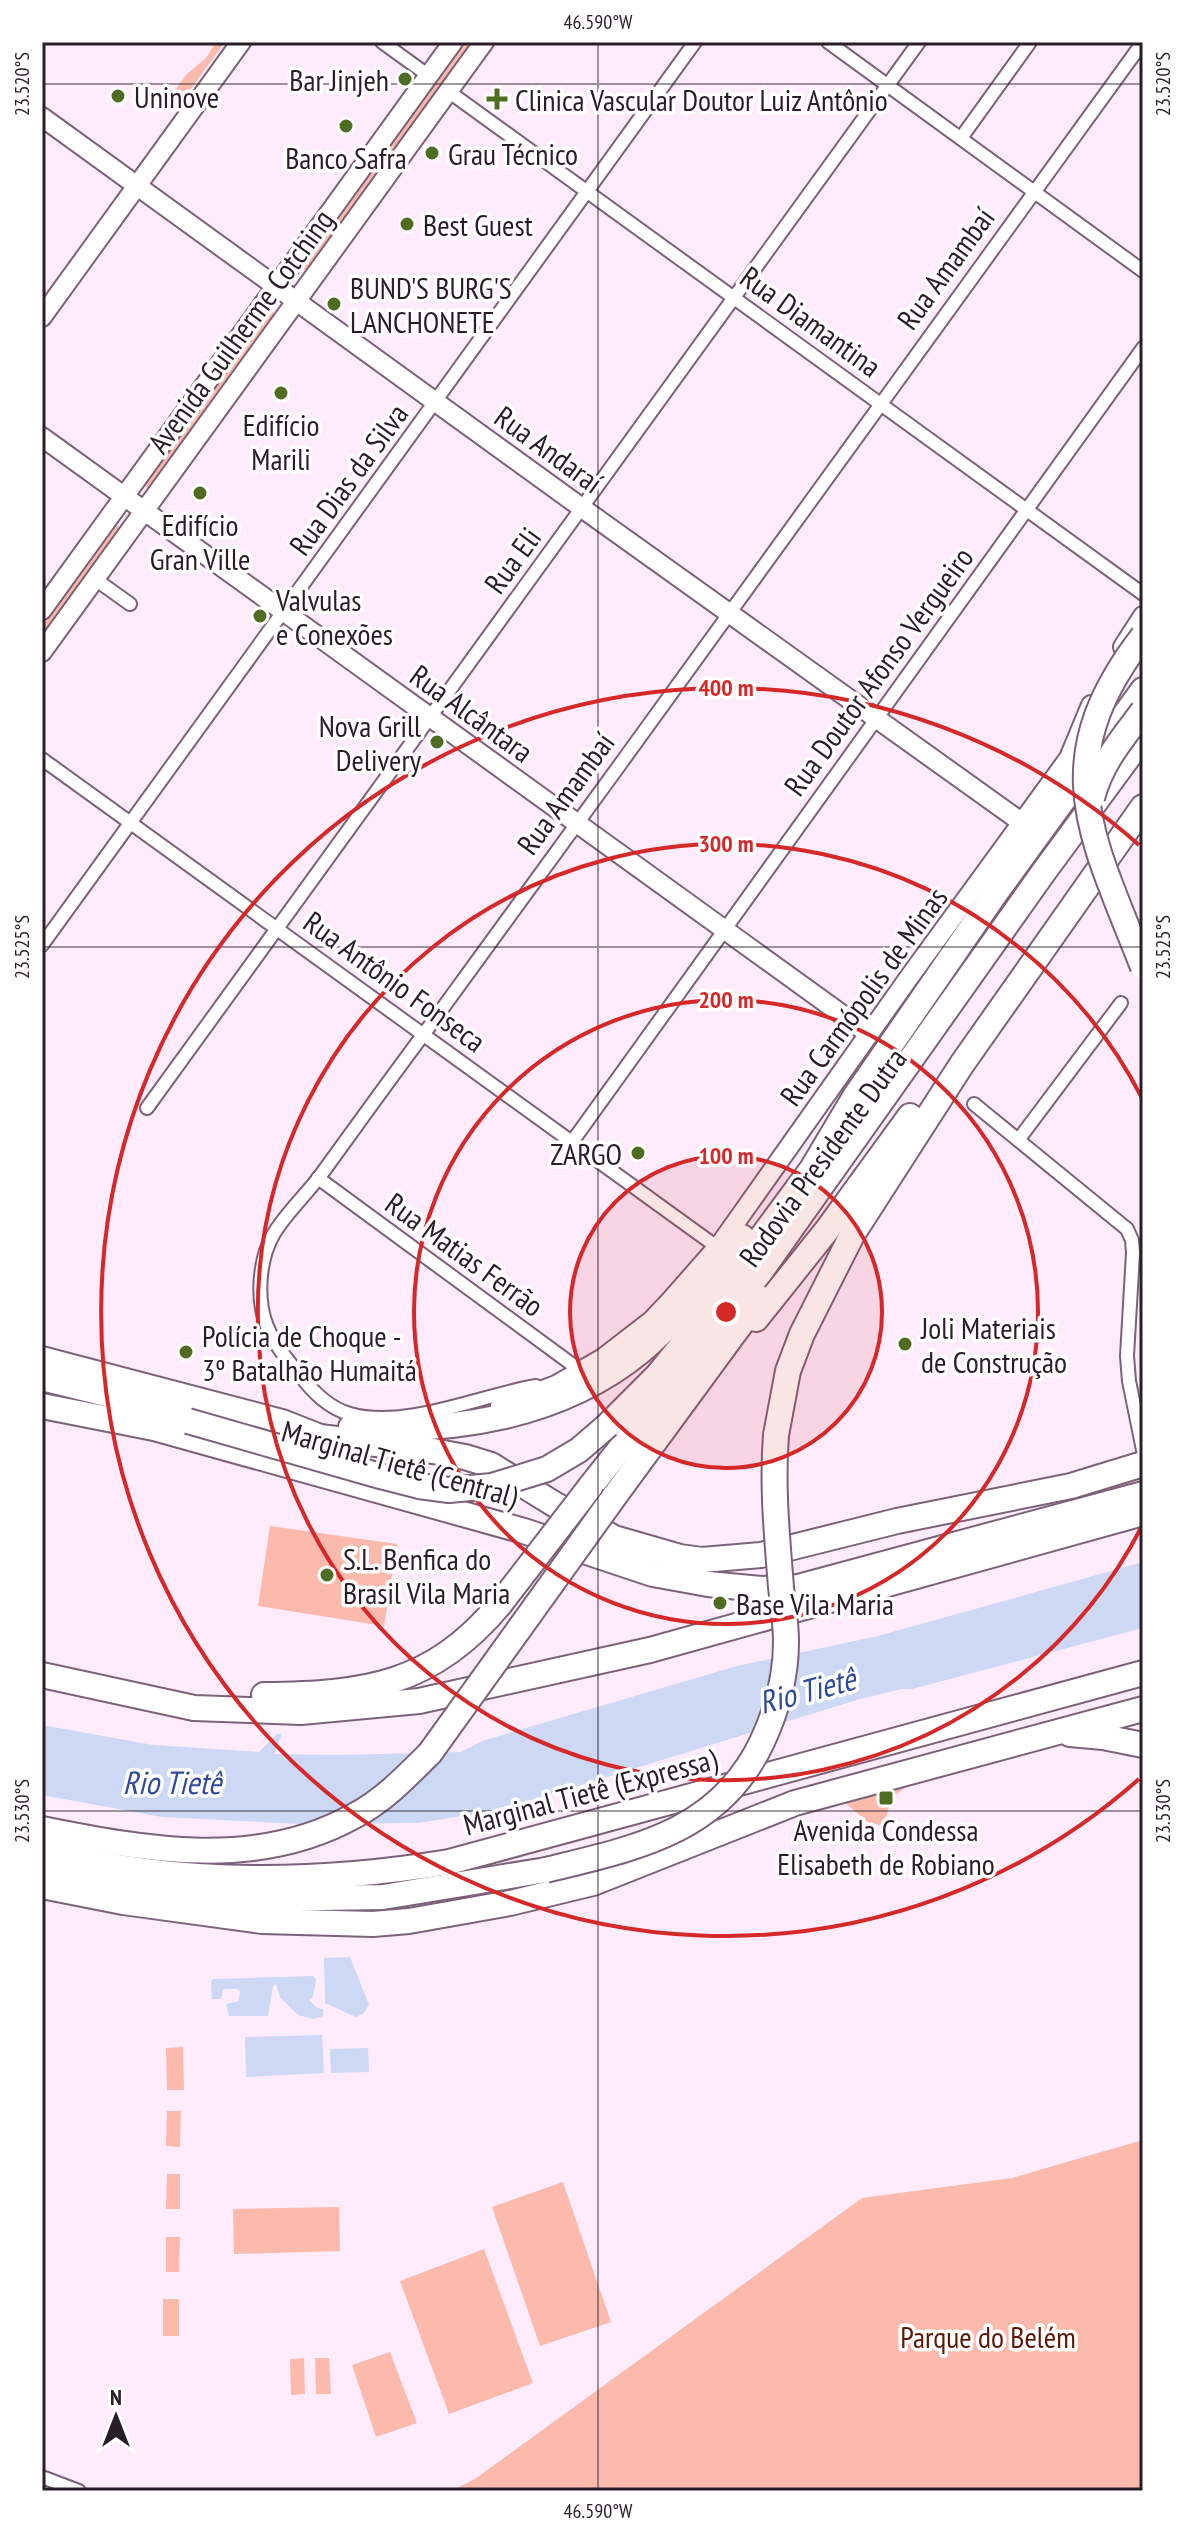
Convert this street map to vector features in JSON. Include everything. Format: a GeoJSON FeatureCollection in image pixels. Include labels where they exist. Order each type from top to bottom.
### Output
{"type":"FeatureCollection","features":[{"type":"Feature","properties":{"kind":"highway"},"geometry":{"type":"LineString","coordinates":[[1143,636],[1116,674],[1092,729],[1084,783],[1095,844],[1143,967]]}},
{"type":"Feature","properties":{"kind":"highway","name":"Rodovia Presidente Dutra"},"geometry":{"type":"LineString","coordinates":[[856,1095],[997,891],[1143,690]]}},
{"type":"Feature","properties":{"kind":"highway"},"geometry":{"type":"LineString","coordinates":[[1089,820],[1092,795],[1100,772],[1143,711]]}},
{"type":"Feature","properties":{"kind":"highway","name":"Rodovia Presidente Dutra"},"geometry":{"type":"LineString","coordinates":[[157,1700],[184,1696],[299,1695],[390,1683],[428,1667],[457,1648],[484,1624],[761,1271],[1143,737]]}},
{"type":"Feature","properties":{"kind":"highway","name":"Rodovia Presidente Dutra"},"geometry":{"type":"LineString","coordinates":[[42,1829],[133,1846],[195,1851],[239,1851],[276,1846],[355,1816],[404,1780],[430,1753],[692,1393],[1143,763]]}},
{"type":"Feature","properties":{"kind":"highway","name":"Rodovia Presidente Dutra"},"geometry":{"type":"LineString","coordinates":[[489,1881],[643,1845],[677,1830],[723,1799],[756,1755],[776,1713],[784,1676],[786,1641],[774,1494],[776,1435],[788,1371],[808,1321],[852,1235],[962,1064],[1143,807]]}},
{"type":"Feature","properties":{"kind":"highway"},"geometry":{"type":"LineString","coordinates":[[692,1393],[723,1362],[827,1230],[1029,950],[1082,880],[1121,838]]}},
{"type":"Feature","properties":{"kind":"highway"},"geometry":{"type":"LineString","coordinates":[[42,1378],[115,1396],[182,1420],[419,1486],[449,1490],[492,1486],[547,1469],[572,1455],[608,1425],[657,1376],[812,1169],[856,1095]]}},
{"type":"Feature","properties":{"kind":"highway"},"geometry":{"type":"LineString","coordinates":[[282,1422],[375,1429],[487,1420],[546,1404],[603,1377],[641,1351],[681,1309],[724,1260],[836,1111],[856,1095]]}},
{"type":"Feature","properties":{"kind":"highway"},"geometry":{"type":"LineString","coordinates":[[42,1359],[282,1422],[320,1437],[433,1451],[491,1465],[614,1538],[680,1557],[702,1560],[761,1555],[840,1534],[1071,1486],[1143,1464]]}},
{"type":"Feature","properties":{"kind":"highway"},"geometry":{"type":"LineString","coordinates":[[42,1391],[182,1420]]}},
{"type":"Feature","properties":{"kind":"highway","name":"Marginal Tietê (Central)"},"geometry":{"type":"LineString","coordinates":[[42,1406],[184,1436],[524,1531],[653,1574],[761,1589],[798,1580]]}},
{"type":"Feature","properties":{"kind":"highway"},"geometry":{"type":"LineString","coordinates":[[798,1580],[847,1563],[1143,1479]]}},
{"type":"Feature","properties":{"kind":"highway"},"geometry":{"type":"LineString","coordinates":[[798,1580],[1143,1494]]}},
{"type":"Feature","properties":{"kind":"highway"},"geometry":{"type":"LineString","coordinates":[[840,1534],[853,1537],[1075,1497]]}},
{"type":"Feature","properties":{"kind":"highway"},"geometry":{"type":"LineString","coordinates":[[42,1675],[194,1708],[301,1712],[419,1701],[650,1650],[1143,1513]]}},
{"type":"Feature","properties":{"kind":"highway","name":"Marginal Tietê (Expressa)"},"geometry":{"type":"LineString","coordinates":[[42,1851],[136,1869],[225,1879],[360,1875],[449,1862],[1143,1675]]}},
{"type":"Feature","properties":{"kind":"highway"},"geometry":{"type":"LineString","coordinates":[[783,1772],[807,1775],[921,1752],[1104,1703],[1143,1696]]}},
{"type":"Feature","properties":{"kind":"highway"},"geometry":{"type":"LineString","coordinates":[[42,1886],[123,1902],[295,1923],[409,1921],[510,1903],[593,1883],[768,1812],[808,1799],[1143,1709]]}},
{"type":"Feature","properties":{"kind":"highway"},"geometry":{"type":"LineString","coordinates":[[1052,1733],[1103,1737],[1143,1745]]}},
{"type":"Feature","properties":{"kind":"highway"},"geometry":{"type":"LineString","coordinates":[[183,1893],[215,1888],[360,1885],[462,1868],[482,1854]]}},
{"type":"Feature","properties":{"kind":"highway"},"geometry":{"type":"LineString","coordinates":[[42,1868],[110,1883],[262,1899],[383,1897],[489,1881]]}},
{"type":"Feature","properties":{"kind":"highway"},"geometry":{"type":"LineString","coordinates":[[216,1915],[234,1909],[350,1910],[431,1901],[469,1894],[489,1881]]}},
{"type":"Feature","properties":{"kind":"main road"},"geometry":{"type":"LineString","coordinates":[[42,317],[241,42]]}},
{"type":"Feature","properties":{"kind":"main road","name":"Avenida Guilherme Cotching"},"geometry":{"type":"LineString","coordinates":[[42,610],[453,42]]}},
{"type":"Feature","properties":{"kind":"main road","name":"Avenida Guilherme Cotching"},"geometry":{"type":"LineString","coordinates":[[42,652],[484,42]]}},
{"type":"Feature","properties":{"kind":"main road","name":"Rua Andaraí"},"geometry":{"type":"LineString","coordinates":[[42,117],[1024,824]]}},
{"type":"Feature","properties":{"kind":"main road","name":"Rua Alcântara"},"geometry":{"type":"LineString","coordinates":[[42,437],[869,1034]]}},
{"type":"Feature","properties":{"kind":"main road","name":"Rua Carmópolis de Minas"},"geometry":{"type":"LineString","coordinates":[[581,1371],[628,1341],[651,1321],[717,1247],[1069,758],[1100,686],[1143,616]]}},
{"type":"Feature","properties":{"kind":"main road","name":"Rua Amambaí"},"geometry":{"type":"LineString","coordinates":[[408,1428],[472,1414],[546,1390],[581,1371]]}},
{"type":"Feature","properties":{"kind":"street"},"geometry":{"type":"LineString","coordinates":[[382,42],[429,76]]}},
{"type":"Feature","properties":{"kind":"street","name":"Rua Dias da Silva"},"geometry":{"type":"LineString","coordinates":[[42,945],[695,42]]}},
{"type":"Feature","properties":{"kind":"street"},"geometry":{"type":"LineString","coordinates":[[828,42],[1143,271]]}},
{"type":"Feature","properties":{"kind":"street","name":"Rua Eli"},"geometry":{"type":"LineString","coordinates":[[147,1108],[919,42]]}},
{"type":"Feature","properties":{"kind":"street"},"geometry":{"type":"LineString","coordinates":[[961,138],[1030,42]]}},
{"type":"Feature","properties":{"kind":"street","name":"Rua Amambaí"},"geometry":{"type":"LineString","coordinates":[[546,1390],[531,1386],[447,1408],[401,1416],[372,1418],[337,1409],[311,1389],[270,1334],[262,1313],[260,1284],[273,1235],[578,824],[1143,42]]}},
{"type":"Feature","properties":{"kind":"street","name":"Rua Diamantina"},"geometry":{"type":"LineString","coordinates":[[448,91],[1143,594]]}},
{"type":"Feature","properties":{"kind":"street","name":"Rua Doutor Afonso Vergueiro"},"geometry":{"type":"LineString","coordinates":[[572,1142],[1143,348]]}},
{"type":"Feature","properties":{"kind":"street"},"geometry":{"type":"LineString","coordinates":[[95,579],[131,602]]}},
{"type":"Feature","properties":{"kind":"street","name":"Rua Antônio Fonseca"},"geometry":{"type":"LineString","coordinates":[[42,759],[717,1247]]}},
{"type":"Feature","properties":{"kind":"street"},"geometry":{"type":"LineString","coordinates":[[1019,1139],[1121,1003]]}},
{"type":"Feature","properties":{"kind":"street"},"geometry":{"type":"LineString","coordinates":[[974,1104],[1127,1229],[1133,1253],[1127,1356],[1143,1450]]}},
{"type":"Feature","properties":{"kind":"street","name":"Rua Matias Ferrão"},"geometry":{"type":"LineString","coordinates":[[318,1178],[581,1371]]}},
{"type":"Feature","properties":{"kind":"street"},"geometry":{"type":"LineString","coordinates":[[42,2477],[79,2491]]}},
{"type":"Feature","properties":{"kind":"green space"},"geometry":{"type":"Polygon","coordinates":[[[216,42],[225,42],[179,105],[169,98],[187,74],[206,58],[216,42]]]}},
{"type":"Feature","properties":{"kind":"green space"},"geometry":{"type":"Polygon","coordinates":[[[464,42],[472,42],[306,271],[301,267],[464,42]]]}},
{"type":"Feature","properties":{"kind":"green space"},"geometry":{"type":"Polygon","coordinates":[[[270,310],[275,314],[149,489],[144,485],[270,310]]]}},
{"type":"Feature","properties":{"kind":"green space"},"geometry":{"type":"Polygon","coordinates":[[[115,524],[120,528],[42,636],[42,626],[115,524]]]}},
{"type":"Feature","properties":{"kind":"green space","name":"S.L. Benfica do Brasil Vila Maria"},"geometry":{"type":"Polygon","coordinates":[[[270,1526],[397,1544],[384,1626],[258,1606],[270,1526]]]}},
{"type":"Feature","properties":{"kind":"green space"},"geometry":{"type":"Polygon","coordinates":[[[909,1785],[891,1798],[886,1819],[880,1825],[869,1823],[844,1802],[909,1785]]]}},
{"type":"Feature","properties":{"kind":"green space"},"geometry":{"type":"Polygon","coordinates":[[[183,2047],[184,2090],[167,2090],[166,2048],[183,2047]]]}},
{"type":"Feature","properties":{"kind":"green space"},"geometry":{"type":"Polygon","coordinates":[[[167,2111],[181,2111],[180,2147],[166,2146],[167,2111]]]}},
{"type":"Feature","properties":{"kind":"green space","name":"Parque do Belém"},"geometry":{"type":"Polygon","coordinates":[[[1143,2140],[1143,2491],[451,2491],[475,2479],[862,2198],[1012,2178],[1143,2140]]]}},
{"type":"Feature","properties":{"kind":"green space"},"geometry":{"type":"Polygon","coordinates":[[[167,2174],[180,2174],[180,2209],[166,2209],[167,2174]]]}},
{"type":"Feature","properties":{"kind":"green space"},"geometry":{"type":"Polygon","coordinates":[[[563,2182],[611,2322],[540,2346],[492,2207],[563,2182]]]}},
{"type":"Feature","properties":{"kind":"green space"},"geometry":{"type":"Polygon","coordinates":[[[339,2207],[340,2251],[234,2254],[233,2209],[339,2207]]]}},
{"type":"Feature","properties":{"kind":"green space"},"geometry":{"type":"Polygon","coordinates":[[[166,2237],[180,2237],[179,2272],[166,2272],[166,2237]]]}},
{"type":"Feature","properties":{"kind":"green space"},"geometry":{"type":"Polygon","coordinates":[[[484,2249],[533,2383],[449,2414],[400,2281],[484,2249]]]}},
{"type":"Feature","properties":{"kind":"green space"},"geometry":{"type":"Polygon","coordinates":[[[163,2299],[179,2299],[179,2336],[163,2336],[163,2299]]]}},
{"type":"Feature","properties":{"kind":"green space"},"geometry":{"type":"Polygon","coordinates":[[[390,2352],[417,2423],[376,2437],[352,2365],[390,2352]]]}},
{"type":"Feature","properties":{"kind":"green space"},"geometry":{"type":"Polygon","coordinates":[[[304,2358],[305,2394],[291,2395],[290,2359],[304,2358]]]}},
{"type":"Feature","properties":{"kind":"green space"},"geometry":{"type":"Polygon","coordinates":[[[315,2358],[329,2358],[331,2394],[316,2394],[315,2358]]]}},
{"type":"Feature","properties":{"kind":"water","name":"Rio Tietê"},"geometry":{"type":"Polygon","coordinates":[[[1143,1562],[1143,1628],[912,1689],[860,1699],[529,1801],[475,1814],[418,1823],[300,1824],[162,1817],[42,1795],[42,1725],[153,1745],[259,1752],[277,1734],[282,1734],[274,1754],[461,1752],[482,1741],[737,1666],[878,1636],[1143,1562]]]}},
{"type":"Feature","properties":{"kind":"water"},"geometry":{"type":"Polygon","coordinates":[[[350,1957],[369,2005],[364,2013],[356,2017],[325,2003],[324,1958],[350,1957]]]}},
{"type":"Feature","properties":{"kind":"water"},"geometry":{"type":"Polygon","coordinates":[[[313,1976],[316,1979],[313,1997],[309,2000],[317,2008],[323,2009],[323,2016],[313,2019],[298,2015],[280,1997],[276,1984],[273,1986],[268,2016],[229,2016],[226,2004],[239,2001],[238,1989],[223,1989],[221,1999],[212,1999],[213,1979],[313,1976]]]}},
{"type":"Feature","properties":{"kind":"water"},"geometry":{"type":"Polygon","coordinates":[[[322,2035],[324,2073],[246,2077],[245,2037],[322,2035]]]}},
{"type":"Feature","properties":{"kind":"water"},"geometry":{"type":"Polygon","coordinates":[[[368,2048],[369,2072],[331,2073],[330,2049],[368,2048]]]}},
{"type":"Feature","properties":{"kind":"place","name":"Bar Jinjeh"},"geometry":{"type":"Point","coordinates":[405,79]}},
{"type":"Feature","properties":{"kind":"place","name":"Uninove"},"geometry":{"type":"Point","coordinates":[118,96]}},
{"type":"Feature","properties":{"kind":"place","name":"Clinica Vascular Doutor Luiz Antônio"},"geometry":{"type":"Point","coordinates":[497,99]}},
{"type":"Feature","properties":{"kind":"place","name":"Banco Safra"},"geometry":{"type":"Point","coordinates":[346,126]}},
{"type":"Feature","properties":{"kind":"place","name":"Grau Técnico"},"geometry":{"type":"Point","coordinates":[432,153]}},
{"type":"Feature","properties":{"kind":"place","name":"Best Guest"},"geometry":{"type":"Point","coordinates":[407,224]}},
{"type":"Feature","properties":{"kind":"place","name":"BUND'S BURG'S LANCHONETE"},"geometry":{"type":"Point","coordinates":[334,304]}},
{"type":"Feature","properties":{"kind":"place","name":"Edifício Marili"},"geometry":{"type":"Point","coordinates":[281,393]}},
{"type":"Feature","properties":{"kind":"place","name":"Edifício Gran Ville"},"geometry":{"type":"Point","coordinates":[200,493]}},
{"type":"Feature","properties":{"kind":"place","name":"Valvulas e Conexões"},"geometry":{"type":"Point","coordinates":[260,616]}},
{"type":"Feature","properties":{"kind":"place","name":"Nova Grill Delivery"},"geometry":{"type":"Point","coordinates":[437,742]}},
{"type":"Feature","properties":{"kind":"place","name":"ZARGO"},"geometry":{"type":"Point","coordinates":[638,1153]}},
{"type":"Feature","properties":{"kind":"place","name":"Joli Materiais de Construção"},"geometry":{"type":"Point","coordinates":[905,1344]}},
{"type":"Feature","properties":{"kind":"place","name":"Polícia de Choque - 3º Batalhão Humaitá"},"geometry":{"type":"Point","coordinates":[186,1352]}},
{"type":"Feature","properties":{"kind":"place","name":"S.L. Benfica do Brasil Vila Maria"},"geometry":{"type":"Point","coordinates":[327,1575]}},
{"type":"Feature","properties":{"kind":"place","name":"Base Vila Maria"},"geometry":{"type":"Point","coordinates":[720,1603]}},
{"type":"Feature","properties":{"kind":"place","name":"Avenida Condessa Elisabeth de Robiano"},"geometry":{"type":"Point","coordinates":[886,1798]}}]}
